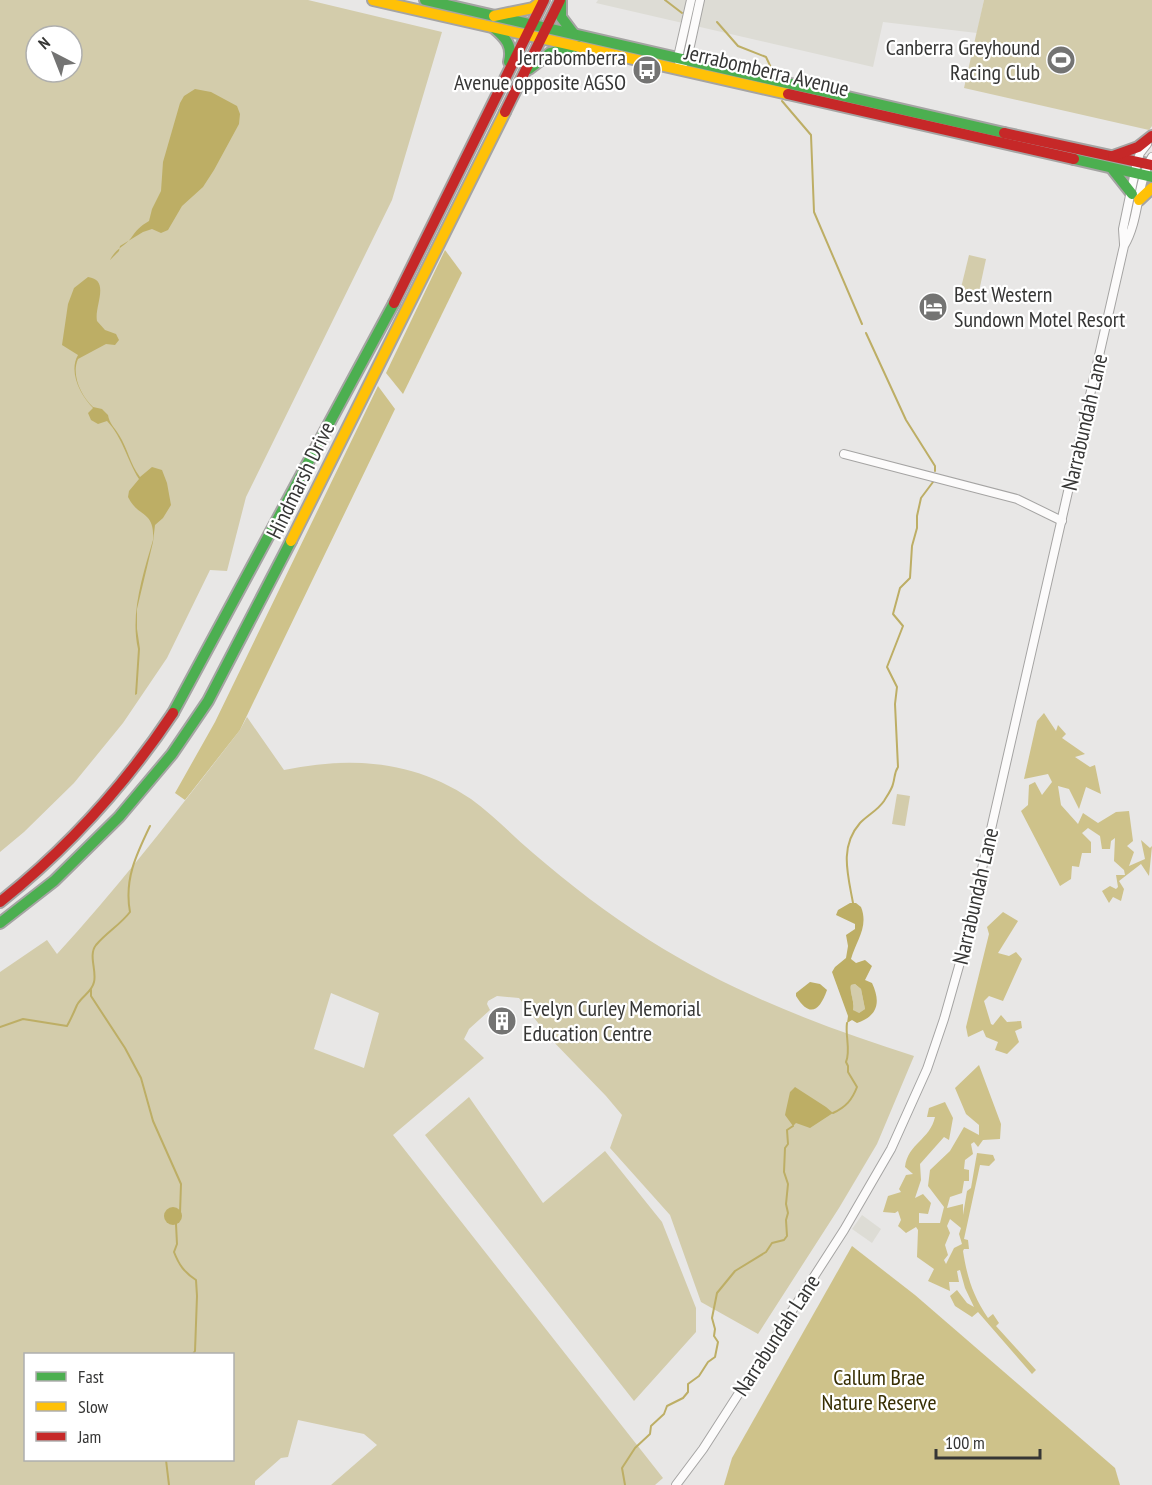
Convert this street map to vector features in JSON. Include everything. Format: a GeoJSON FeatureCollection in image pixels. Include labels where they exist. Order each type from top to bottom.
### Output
{"type":"FeatureCollection","features":[{"type":"Feature","properties":{"kind":"main road","name":"Jerrabomberra Avenue"},"geometry":{"type":"LineString","coordinates":[[373,0],[494,22],[547,27],[683,58],[701,69],[1113,170],[1146,168]]}},
{"type":"Feature","properties":{"kind":"main road","name":"Jerrabomberra Avenue"},"geometry":{"type":"LineString","coordinates":[[425,0],[540,39],[681,70],[701,69],[1109,157],[1146,168]]}},
{"type":"Feature","properties":{"kind":"main road"},"geometry":{"type":"LineString","coordinates":[[494,102],[512,52],[507,39],[494,22],[533,8],[544,0]]}},
{"type":"Feature","properties":{"kind":"main road","name":"Hindmarsh Drive"},"geometry":{"type":"LineString","coordinates":[[0,902],[77,834],[120,787],[158,736],[201,665],[439,215],[544,0]]}},
{"type":"Feature","properties":{"kind":"main road"},"geometry":{"type":"LineString","coordinates":[[561,0],[561,17],[573,33]]}},
{"type":"Feature","properties":{"kind":"main road","name":"Hindmarsh Drive"},"geometry":{"type":"LineString","coordinates":[[0,923],[40,892],[100,836],[136,798],[186,734],[208,701],[233,658],[561,0]]}},
{"type":"Feature","properties":{"kind":"main road"},"geometry":{"type":"LineString","coordinates":[[520,79],[535,62],[550,53],[578,46]]}},
{"type":"Feature","properties":{"kind":"main road"},"geometry":{"type":"LineString","coordinates":[[1109,157],[1132,151],[1152,137]]}},
{"type":"Feature","properties":{"kind":"main road"},"geometry":{"type":"LineString","coordinates":[[1113,170],[1135,197],[1152,188]]}},
{"type":"Feature","properties":{"kind":"main road"},"geometry":{"type":"LineString","coordinates":[[362,364],[376,370]]}},
{"type":"Feature","properties":{"kind":"street"},"geometry":{"type":"LineString","coordinates":[[681,70],[691,0]]}},
{"type":"Feature","properties":{"kind":"street"},"geometry":{"type":"LineString","coordinates":[[683,58],[700,0]]}},
{"type":"Feature","properties":{"kind":"street","name":"Narrabundah Lane"},"geometry":{"type":"LineString","coordinates":[[676,1485],[703,1449],[856,1209],[891,1149],[927,1069],[963,952],[1124,246],[1132,233],[1135,197],[1146,168],[1140,153],[1152,137]]}},
{"type":"Feature","properties":{"kind":"street"},"geometry":{"type":"LineString","coordinates":[[844,454],[1017,499],[1062,520]]}},
{"type":"Feature","properties":{"kind":"shaded area"},"geometry":{"type":"Polygon","coordinates":[[[0,0],[308,0],[442,32],[392,200],[246,497],[227,571],[210,570],[167,658],[123,723],[74,783],[0,852],[0,0]]]}},
{"type":"Feature","properties":{"kind":"shaded area"},"geometry":{"type":"Polygon","coordinates":[[[598,0],[984,0],[977,33],[883,22],[873,67],[596,3],[598,0]]]}},
{"type":"Feature","properties":{"kind":"shaded area","name":"Canberra Greyhound Racing Club"},"geometry":{"type":"Polygon","coordinates":[[[984,0],[1152,0],[1152,126],[1149,130],[964,88],[984,0]]]}},
{"type":"Feature","properties":{"kind":"shaded area"},"geometry":{"type":"Polygon","coordinates":[[[195,89],[211,92],[237,106],[240,114],[239,124],[203,187],[182,206],[168,230],[161,233],[152,229],[129,241],[138,229],[149,221],[161,191],[163,162],[184,96],[195,89]]]}},
{"type":"Feature","properties":{"kind":"shaded area"},"geometry":{"type":"Polygon","coordinates":[[[969,255],[986,259],[978,296],[960,292],[969,255]]]}},
{"type":"Feature","properties":{"kind":"shaded area"},"geometry":{"type":"Polygon","coordinates":[[[88,277],[99,283],[97,321],[105,330],[116,334],[119,340],[115,345],[106,344],[78,359],[76,372],[78,385],[93,407],[102,409],[108,415],[140,477],[152,467],[162,470],[171,505],[163,518],[155,525],[153,542],[137,609],[140,649],[137,694],[135,695],[138,649],[136,636],[137,608],[153,540],[153,530],[149,519],[132,504],[128,497],[129,491],[139,479],[121,442],[107,421],[98,424],[91,420],[88,413],[93,408],[84,397],[80,390],[77,383],[75,376],[75,362],[78,355],[62,345],[68,304],[74,288],[88,277]]]}},
{"type":"Feature","properties":{"kind":"shaded area"},"geometry":{"type":"Polygon","coordinates":[[[247,717],[284,770],[333,763],[357,763],[404,769],[427,776],[471,799],[589,898],[634,930],[681,959],[778,1007],[914,1056],[877,1144],[758,1334],[701,1302],[670,1215],[610,1148],[622,1115],[548,1036],[519,998],[497,996],[488,1001],[490,1010],[469,1029],[464,1039],[484,1058],[393,1135],[663,1478],[655,1485],[331,1485],[377,1445],[364,1434],[298,1420],[288,1457],[281,1458],[255,1481],[255,1485],[0,1485],[0,972],[47,940],[57,954],[173,816],[240,730],[247,717]],[[331,993],[314,1049],[364,1068],[379,1013],[331,993]]]}},
{"type":"Feature","properties":{"kind":"shaded area"},"geometry":{"type":"Polygon","coordinates":[[[897,794],[910,796],[905,826],[892,824],[897,794]]]}},
{"type":"Feature","properties":{"kind":"shaded area"},"geometry":{"type":"Polygon","coordinates":[[[850,903],[856,903],[861,907],[863,927],[851,959],[856,963],[865,960],[872,966],[865,980],[872,983],[875,990],[876,1008],[864,1020],[857,1023],[852,1020],[847,1023],[848,1016],[832,972],[846,958],[848,946],[846,935],[855,929],[855,924],[836,915],[838,910],[850,903]],[[855,984],[851,985],[853,1010],[859,1013],[865,1009],[861,989],[855,984]]]}},
{"type":"Feature","properties":{"kind":"shaded area"},"geometry":{"type":"Polygon","coordinates":[[[810,982],[820,984],[827,990],[821,1003],[814,1009],[806,1008],[796,996],[796,993],[810,982]]]}},
{"type":"Feature","properties":{"kind":"shaded area"},"geometry":{"type":"Polygon","coordinates":[[[855,984],[861,989],[865,1009],[859,1013],[853,1010],[851,985],[855,984]]]}},
{"type":"Feature","properties":{"kind":"shaded area"},"geometry":{"type":"Polygon","coordinates":[[[795,1087],[833,1113],[810,1128],[796,1123],[793,1126],[785,1115],[790,1092],[795,1087]]]}},
{"type":"Feature","properties":{"kind":"shaded area"},"geometry":{"type":"Polygon","coordinates":[[[469,1097],[543,1203],[605,1151],[662,1222],[696,1308],[696,1332],[634,1401],[425,1135],[469,1097]]]}},
{"type":"Feature","properties":{"kind":"shaded area"},"geometry":{"type":"Polygon","coordinates":[[[173,1207],[179,1210],[182,1216],[179,1222],[173,1225],[167,1222],[164,1216],[167,1210],[173,1207]]]}},
{"type":"Feature","properties":{"kind":"shaded area"},"geometry":{"type":"Polygon","coordinates":[[[862,1215],[881,1229],[872,1243],[852,1229],[862,1215]]]}},
{"type":"Feature","properties":{"kind":"green space"},"geometry":{"type":"Polygon","coordinates":[[[445,250],[462,273],[403,394],[386,373],[445,250]]]}},
{"type":"Feature","properties":{"kind":"green space"},"geometry":{"type":"Polygon","coordinates":[[[378,386],[395,409],[240,730],[185,800],[175,793],[215,722],[378,386]]]}},
{"type":"Feature","properties":{"kind":"green space"},"geometry":{"type":"Polygon","coordinates":[[[1044,713],[1056,731],[1058,725],[1066,734],[1062,738],[1085,754],[1075,757],[1090,767],[1095,765],[1101,794],[1086,787],[1079,809],[1069,789],[1058,786],[1061,805],[1078,824],[1083,813],[1098,823],[1116,812],[1129,811],[1133,841],[1127,846],[1134,852],[1129,866],[1145,859],[1141,840],[1150,848],[1152,846],[1149,876],[1141,864],[1119,881],[1124,889],[1121,901],[1113,897],[1109,903],[1102,891],[1110,886],[1116,889],[1118,887],[1116,875],[1125,875],[1124,870],[1114,861],[1115,838],[1111,841],[1110,849],[1102,849],[1100,836],[1088,828],[1082,833],[1091,842],[1091,853],[1082,853],[1079,867],[1072,866],[1071,879],[1060,886],[1021,811],[1028,805],[1029,785],[1035,782],[1042,795],[1052,782],[1048,774],[1024,779],[1037,721],[1044,713]]]}},
{"type":"Feature","properties":{"kind":"green space"},"geometry":{"type":"Polygon","coordinates":[[[1003,912],[1018,921],[998,953],[1009,956],[1016,952],[1022,959],[1003,1001],[989,996],[984,1001],[991,1024],[993,1025],[1001,1015],[1007,1022],[1021,1021],[1022,1028],[1015,1031],[1019,1042],[1007,1054],[995,1050],[998,1042],[986,1037],[983,1030],[968,1037],[966,1027],[989,934],[987,927],[1003,912]]]}},
{"type":"Feature","properties":{"kind":"green space"},"geometry":{"type":"Polygon","coordinates":[[[979,1065],[1001,1124],[1000,1139],[983,1140],[978,1147],[974,1142],[971,1144],[973,1154],[965,1160],[964,1169],[969,1170],[969,1181],[964,1181],[962,1193],[950,1197],[947,1208],[963,1204],[963,1215],[967,1191],[971,1188],[977,1153],[993,1155],[995,1160],[989,1166],[980,1165],[964,1239],[968,1240],[969,1249],[963,1251],[971,1286],[978,1302],[988,1318],[993,1314],[999,1323],[996,1326],[1036,1370],[1032,1374],[978,1312],[972,1317],[955,1306],[950,1296],[957,1290],[967,1303],[974,1307],[960,1270],[957,1271],[959,1282],[949,1282],[950,1291],[928,1281],[934,1269],[917,1257],[918,1230],[916,1227],[906,1233],[898,1226],[901,1220],[898,1211],[883,1212],[888,1196],[901,1192],[899,1189],[906,1175],[913,1174],[905,1167],[910,1152],[932,1125],[935,1117],[927,1117],[929,1108],[945,1102],[953,1118],[949,1140],[944,1137],[920,1164],[921,1180],[915,1198],[923,1194],[931,1203],[928,1214],[919,1213],[919,1223],[940,1223],[944,1207],[928,1186],[930,1170],[950,1151],[964,1127],[979,1135],[979,1125],[966,1114],[955,1088],[979,1065]],[[950,1219],[947,1226],[950,1233],[945,1245],[948,1255],[944,1260],[946,1264],[954,1248],[962,1244],[959,1234],[961,1228],[950,1219]]]}},
{"type":"Feature","properties":{"kind":"green space","name":"Callum Brae Nature Reserve"},"geometry":{"type":"Polygon","coordinates":[[[852,1246],[915,1295],[1115,1468],[1120,1485],[724,1485],[732,1458],[852,1246]]]}},
{"type":"Feature","properties":{"kind":"waterway"},"geometry":{"type":"LineString","coordinates":[[665,0],[682,13]]}},
{"type":"Feature","properties":{"kind":"waterway"},"geometry":{"type":"LineString","coordinates":[[717,22],[738,46],[766,57],[774,74]]}},
{"type":"Feature","properties":{"kind":"waterway"},"geometry":{"type":"LineString","coordinates":[[782,101],[811,135],[814,212],[862,324]]}},
{"type":"Feature","properties":{"kind":"waterway"},"geometry":{"type":"LineString","coordinates":[[866,333],[906,420],[935,466],[935,471]]}},
{"type":"Feature","properties":{"kind":"waterway"},"geometry":{"type":"LineString","coordinates":[[853,903],[847,862],[849,842],[860,823],[884,801],[892,788],[898,767],[895,704],[897,687],[887,667],[903,626],[893,614],[900,588],[910,578],[912,546],[921,498],[933,482]]}},
{"type":"Feature","properties":{"kind":"waterway"},"geometry":{"type":"LineString","coordinates":[[0,1027],[23,1019],[67,1026],[77,1005],[93,985],[95,978],[93,953],[96,945],[130,912],[129,889],[132,868],[150,826]]}},
{"type":"Feature","properties":{"kind":"waterway"},"geometry":{"type":"LineString","coordinates":[[91,990],[91,996],[125,1048],[141,1078],[153,1121],[181,1184],[180,1213]]}},
{"type":"Feature","properties":{"kind":"waterway"},"geometry":{"type":"LineString","coordinates":[[833,1113],[848,1103],[857,1087],[848,1072],[846,1062],[847,1023]]}},
{"type":"Feature","properties":{"kind":"waterway"},"geometry":{"type":"LineString","coordinates":[[625,1485],[622,1468],[635,1448],[650,1434],[651,1426],[664,1414],[667,1406],[683,1398],[688,1392],[688,1384],[699,1376],[708,1362],[715,1357],[718,1342],[714,1336],[712,1318],[717,1293],[735,1271],[766,1252],[772,1243],[784,1240],[787,1236],[788,1184],[784,1172],[785,1148],[788,1144],[787,1130],[793,1126]]}},
{"type":"Feature","properties":{"kind":"waterway"},"geometry":{"type":"LineString","coordinates":[[176,1224],[177,1244],[174,1252],[182,1268],[196,1280],[194,1353]]}},
{"type":"Feature","properties":{"kind":"waterway"},"geometry":{"type":"LineString","coordinates":[[166,1461],[169,1485]]}},
{"type":"Feature","properties":{"kind":"traffic: fast"},"geometry":{"type":"LineString","coordinates":[[425,0],[1004,133]]}},
{"type":"Feature","properties":{"kind":"traffic: fast"},"geometry":{"type":"LineString","coordinates":[[561,1],[561,17],[573,33]]}},
{"type":"Feature","properties":{"kind":"traffic: fast"},"geometry":{"type":"LineString","coordinates":[[494,28],[508,43],[509,62]]}},
{"type":"Feature","properties":{"kind":"traffic: fast"},"geometry":{"type":"LineString","coordinates":[[529,69],[550,53],[578,46]]}},
{"type":"Feature","properties":{"kind":"traffic: fast"},"geometry":{"type":"LineString","coordinates":[[1074,159],[1152,177]]}},
{"type":"Feature","properties":{"kind":"traffic: fast"},"geometry":{"type":"LineString","coordinates":[[1113,170],[1132,194]]}},
{"type":"Feature","properties":{"kind":"traffic: fast"},"geometry":{"type":"LineString","coordinates":[[173,713],[394,303]]}},
{"type":"Feature","properties":{"kind":"traffic: fast"},"geometry":{"type":"LineString","coordinates":[[0,923],[54,881],[119,817],[172,754],[208,701],[291,541]]}},
{"type":"Feature","properties":{"kind":"traffic: slow"},"geometry":{"type":"LineString","coordinates":[[373,0],[788,94]]}},
{"type":"Feature","properties":{"kind":"traffic: slow"},"geometry":{"type":"LineString","coordinates":[[494,16],[533,8],[543,0]]}},
{"type":"Feature","properties":{"kind":"traffic: slow"},"geometry":{"type":"LineString","coordinates":[[291,541],[505,112]]}},
{"type":"Feature","properties":{"kind":"traffic: slow"},"geometry":{"type":"LineString","coordinates":[[1139,200],[1152,188]]}},
{"type":"Feature","properties":{"kind":"traffic: jam"},"geometry":{"type":"LineString","coordinates":[[394,303],[544,0]]}},
{"type":"Feature","properties":{"kind":"traffic: jam"},"geometry":{"type":"LineString","coordinates":[[505,112],[560,0]]}},
{"type":"Feature","properties":{"kind":"traffic: jam"},"geometry":{"type":"LineString","coordinates":[[788,94],[1074,159]]}},
{"type":"Feature","properties":{"kind":"traffic: jam"},"geometry":{"type":"LineString","coordinates":[[1004,133],[1152,165]]}},
{"type":"Feature","properties":{"kind":"traffic: jam"},"geometry":{"type":"LineString","coordinates":[[1113,156],[1138,147],[1152,136]]}},
{"type":"Feature","properties":{"kind":"traffic: jam"},"geometry":{"type":"LineString","coordinates":[[0,902],[49,860],[94,814],[155,740],[173,713]]}},
{"type":"Feature","properties":{"kind":"place","name":"Canberra Greyhound Racing Club"},"geometry":{"type":"Point","coordinates":[1061,60]}},
{"type":"Feature","properties":{"kind":"place","name":"Jerrabomberra Avenue opposite AGSO"},"geometry":{"type":"Point","coordinates":[647,70]}},
{"type":"Feature","properties":{"kind":"place","name":"Best Western Sundown Motel Resort"},"geometry":{"type":"Point","coordinates":[933,307]}},
{"type":"Feature","properties":{"kind":"place","name":"Evelyn Curley Memorial Education Centre"},"geometry":{"type":"Point","coordinates":[502,1021]}}]}
